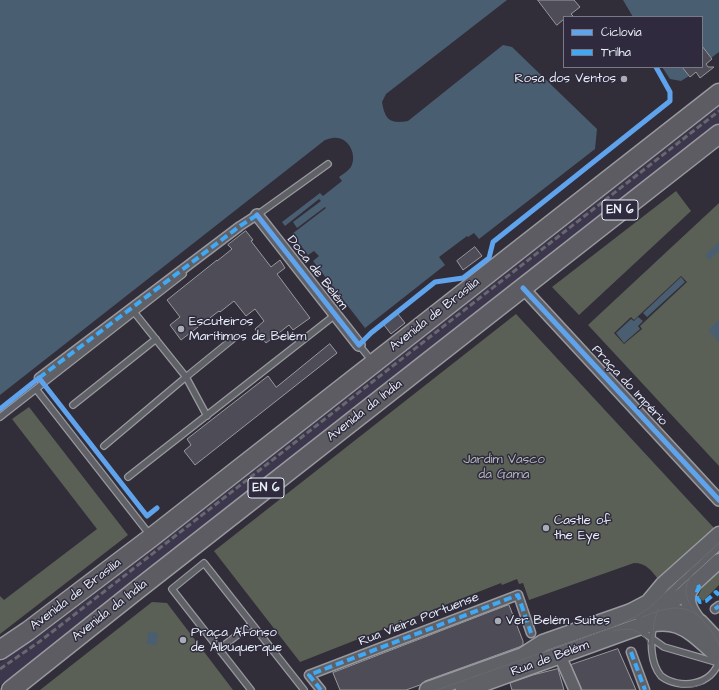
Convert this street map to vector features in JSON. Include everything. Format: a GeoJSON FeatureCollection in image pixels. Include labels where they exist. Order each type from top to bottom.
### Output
{"type":"FeatureCollection","features":[{"type":"Feature","properties":{"kind":"main road","name":"Avenida de Brasília"},"geometry":{"type":"LineString","coordinates":[[0,650],[28,631],[152,537],[719,93]]}},
{"type":"Feature","properties":{"kind":"main road","name":"Avenida da Índia"},"geometry":{"type":"LineString","coordinates":[[11,690],[133,592],[719,134]]}},
{"type":"Feature","properties":{"kind":"main road"},"geometry":{"type":"LineString","coordinates":[[642,617],[683,614],[700,623],[719,654]]}},
{"type":"Feature","properties":{"kind":"main road"},"geometry":{"type":"LineString","coordinates":[[642,617],[681,625],[719,654]]}},
{"type":"Feature","properties":{"kind":"main road","name":"Rua de Belém"},"geometry":{"type":"LineString","coordinates":[[463,687],[563,651],[642,617]]}},
{"type":"Feature","properties":{"kind":"main road","name":"Rua de Belém"},"geometry":{"type":"LineString","coordinates":[[428,690],[515,659],[541,644],[642,617]]}},
{"type":"Feature","properties":{"kind":"street","name":"Doca de Belém"},"geometry":{"type":"LineString","coordinates":[[257,215],[360,345]]}},
{"type":"Feature","properties":{"kind":"street"},"geometry":{"type":"LineString","coordinates":[[39,378],[234,230],[257,215]]}},
{"type":"Feature","properties":{"kind":"street","name":"Praça do Império"},"geometry":{"type":"LineString","coordinates":[[522,288],[719,500]]}},
{"type":"Feature","properties":{"kind":"street"},"geometry":{"type":"LineString","coordinates":[[642,617],[675,595],[719,534]]}},
{"type":"Feature","properties":{"kind":"street"},"geometry":{"type":"LineString","coordinates":[[642,617],[655,598],[675,595],[687,599],[690,580],[719,561]]}},
{"type":"Feature","properties":{"kind":"street","name":"Rua Vieira Portuense"},"geometry":{"type":"LineString","coordinates":[[321,690],[310,675],[518,595],[531,633]]}},
{"type":"Feature","properties":{"kind":"street"},"geometry":{"type":"LineString","coordinates":[[642,617],[638,608],[675,595]]}},
{"type":"Feature","properties":{"kind":"street"},"geometry":{"type":"LineString","coordinates":[[675,595],[700,623]]}},
{"type":"Feature","properties":{"kind":"street"},"geometry":{"type":"LineString","coordinates":[[563,651],[575,690]]}},
{"type":"Feature","properties":{"kind":"street"},"geometry":{"type":"LineString","coordinates":[[631,652],[645,690]]}},
{"type":"Feature","properties":{"kind":"lane"},"geometry":{"type":"LineString","coordinates":[[257,215],[328,164]]}},
{"type":"Feature","properties":{"kind":"lane"},"geometry":{"type":"LineString","coordinates":[[0,417],[183,274]]}},
{"type":"Feature","properties":{"kind":"lane"},"geometry":{"type":"LineString","coordinates":[[134,312],[186,377],[207,416]]}},
{"type":"Feature","properties":{"kind":"lane"},"geometry":{"type":"LineString","coordinates":[[128,477],[335,315]]}},
{"type":"Feature","properties":{"kind":"lane"},"geometry":{"type":"LineString","coordinates":[[104,446],[234,338]]}},
{"type":"Feature","properties":{"kind":"lane"},"geometry":{"type":"LineString","coordinates":[[73,406],[156,339]]}},
{"type":"Feature","properties":{"kind":"lane","name":"Doca de Belém"},"geometry":{"type":"LineString","coordinates":[[360,345],[374,363]]}},
{"type":"Feature","properties":{"kind":"lane"},"geometry":{"type":"LineString","coordinates":[[36,388],[152,537]]}},
{"type":"Feature","properties":{"kind":"lane"},"geometry":{"type":"LineString","coordinates":[[675,595],[719,547]]}},
{"type":"Feature","properties":{"kind":"lane"},"geometry":{"type":"LineString","coordinates":[[251,690],[172,589],[204,563],[304,690]]}},
{"type":"Feature","properties":{"kind":"lane"},"geometry":{"type":"LineString","coordinates":[[609,631],[626,627],[642,617]]}},
{"type":"Feature","properties":{"kind":"lane"},"geometry":{"type":"LineString","coordinates":[[642,617],[652,639],[652,651],[655,667],[663,678],[674,685],[689,687],[700,684],[713,674],[719,654],[664,647],[652,639],[642,617]]}},
{"type":"Feature","properties":{"kind":"lane","name":"Rua de Belém"},"geometry":{"type":"LineString","coordinates":[[563,651],[642,617]]}},
{"type":"Feature","properties":{"kind":"lane"},"geometry":{"type":"LineString","coordinates":[[219,649],[252,624]]}},
{"type":"Feature","properties":{"kind":"lane","name":"Rua de Belém"},"geometry":{"type":"LineString","coordinates":[[463,687],[539,655],[515,659]]}},
{"type":"Feature","properties":{"kind":"shaded area"},"geometry":{"type":"Polygon","coordinates":[[[719,106],[719,123],[0,685],[0,663],[83,603],[719,106]]]}},
{"type":"Feature","properties":{"kind":"green space"},"geometry":{"type":"Polygon","coordinates":[[[676,191],[691,211],[579,315],[552,287],[676,191]]]}},
{"type":"Feature","properties":{"kind":"green space"},"geometry":{"type":"Polygon","coordinates":[[[719,203],[719,466],[588,325],[719,203]]]}},
{"type":"Feature","properties":{"kind":"green space","name":"Jardim Vasco da Gama"},"geometry":{"type":"Polygon","coordinates":[[[516,314],[714,528],[658,579],[642,564],[634,563],[529,600],[523,583],[519,584],[517,579],[502,585],[501,583],[300,662],[214,551],[516,314]]]}},
{"type":"Feature","properties":{"kind":"green space"},"geometry":{"type":"Polygon","coordinates":[[[29,407],[128,535],[0,634],[0,596],[4,600],[97,529],[12,419],[29,407]]]}},
{"type":"Feature","properties":{"kind":"green space"},"geometry":{"type":"Polygon","coordinates":[[[719,570],[719,585],[703,601],[698,596],[703,586],[719,570]]]}},
{"type":"Feature","properties":{"kind":"green space"},"geometry":{"type":"Polygon","coordinates":[[[152,602],[167,603],[233,690],[40,690],[152,602]]]}},
{"type":"Feature","properties":{"kind":"water"},"geometry":{"type":"Polygon","coordinates":[[[0,0],[507,0],[386,94],[382,102],[387,117],[397,122],[408,121],[503,45],[512,47],[597,129],[595,149],[479,239],[474,233],[468,237],[467,236],[439,257],[445,265],[365,328],[313,261],[319,256],[314,251],[308,255],[292,234],[326,208],[325,207],[297,228],[293,222],[321,201],[319,199],[285,226],[282,222],[320,193],[323,196],[342,181],[339,177],[351,167],[353,163],[353,153],[346,141],[337,138],[325,140],[0,395],[0,0]]]}},
{"type":"Feature","properties":{"kind":"water"},"geometry":{"type":"Polygon","coordinates":[[[623,0],[719,0],[719,52],[711,58],[703,47],[703,16],[632,16],[623,0]]]}},
{"type":"Feature","properties":{"kind":"water"},"geometry":{"type":"Polygon","coordinates":[[[663,68],[683,68],[689,76],[681,81],[670,79],[663,68]]]}},
{"type":"Feature","properties":{"kind":"water"},"geometry":{"type":"Polygon","coordinates":[[[719,242],[719,251],[709,260],[705,255],[719,242]]]}},
{"type":"Feature","properties":{"kind":"water"},"geometry":{"type":"Polygon","coordinates":[[[681,277],[685,282],[638,326],[640,328],[625,343],[616,333],[631,319],[634,321],[681,277]]]}},
{"type":"Feature","properties":{"kind":"water"},"geometry":{"type":"Polygon","coordinates":[[[719,320],[719,342],[708,330],[719,320]]]}},
{"type":"Feature","properties":{"kind":"water"},"geometry":{"type":"Polygon","coordinates":[[[148,632],[158,633],[156,645],[147,644],[148,632]]]}},
{"type":"Feature","properties":{"kind":"pier"},"geometry":{"type":"Polygon","coordinates":[[[681,276],[687,282],[640,326],[642,329],[624,344],[614,333],[631,317],[634,320],[681,276]],[[681,277],[643,313],[647,317],[685,282],[681,277]],[[638,317],[634,321],[631,319],[616,333],[624,343],[640,329],[638,326],[643,321],[638,317]]]}},
{"type":"Feature","properties":{"kind":"building"},"geometry":{"type":"Polygon","coordinates":[[[538,0],[574,0],[580,7],[571,14],[573,16],[563,16],[563,20],[557,25],[538,0]]]}},
{"type":"Feature","properties":{"kind":"building"},"geometry":{"type":"Polygon","coordinates":[[[703,47],[712,59],[706,64],[708,67],[714,67],[700,78],[696,72],[690,77],[683,68],[703,68],[703,47]]]}},
{"type":"Feature","properties":{"kind":"building"},"geometry":{"type":"Polygon","coordinates":[[[246,231],[253,240],[251,241],[271,267],[280,260],[285,268],[277,274],[310,318],[293,330],[289,325],[266,343],[255,329],[264,321],[255,309],[246,316],[234,301],[181,340],[170,325],[180,317],[167,300],[232,249],[228,245],[246,231]]]}},
{"type":"Feature","properties":{"kind":"building"},"geometry":{"type":"Polygon","coordinates":[[[475,247],[482,256],[463,270],[457,261],[475,247]]]}},
{"type":"Feature","properties":{"kind":"building"},"geometry":{"type":"Polygon","coordinates":[[[398,314],[405,323],[391,334],[384,325],[398,314]]]}},
{"type":"Feature","properties":{"kind":"building"},"geometry":{"type":"Polygon","coordinates":[[[330,344],[337,353],[195,465],[184,451],[191,445],[187,439],[268,376],[276,387],[330,344]]]}},
{"type":"Feature","properties":{"kind":"building"},"geometry":{"type":"Polygon","coordinates":[[[509,605],[523,641],[523,645],[425,681],[420,685],[406,690],[340,690],[333,673],[509,605]]]}},
{"type":"Feature","properties":{"kind":"building"},"geometry":{"type":"Polygon","coordinates":[[[618,649],[636,690],[582,690],[571,665],[618,649]]]}},
{"type":"Feature","properties":{"kind":"building"},"geometry":{"type":"Polygon","coordinates":[[[558,669],[564,690],[512,690],[510,683],[533,675],[558,669]]]}},
{"type":"Feature","properties":{"kind":"tram line"},"geometry":{"type":"LineString","coordinates":[[437,690],[608,629],[635,617],[649,608],[719,543]]}},
{"type":"Feature","properties":{"kind":"tram line"},"geometry":{"type":"LineString","coordinates":[[694,573],[687,583],[686,593],[689,602],[715,636],[719,646]]}},
{"type":"Feature","properties":{"kind":"tram line"},"geometry":{"type":"LineString","coordinates":[[642,617],[665,609],[679,608],[694,613],[702,618]]}},
{"type":"Feature","properties":{"kind":"tram line"},"geometry":{"type":"LineString","coordinates":[[652,648],[654,623],[658,609]]}},
{"type":"Feature","properties":{"kind":"tram line"},"geometry":{"type":"LineString","coordinates":[[613,631],[625,629],[639,632],[648,642],[658,671],[666,680],[678,686],[691,687],[705,682],[716,669],[719,661]]}},
{"type":"Feature","properties":{"kind":"railway"},"geometry":{"type":"LineString","coordinates":[[0,669],[39,642],[101,594],[719,111]]}},
{"type":"Feature","properties":{"kind":"marked path"},"geometry":{"type":"LineString","coordinates":[[39,378],[240,226],[257,215],[259,218]]}},
{"type":"Feature","properties":{"kind":"marked path"},"geometry":{"type":"LineString","coordinates":[[698,585],[697,596],[700,602],[706,601],[716,592],[719,595]]}},
{"type":"Feature","properties":{"kind":"marked path"},"geometry":{"type":"LineString","coordinates":[[321,690],[309,675],[518,595],[531,633]]}},
{"type":"Feature","properties":{"kind":"marked path"},"geometry":{"type":"LineString","coordinates":[[715,609],[719,606]]}},
{"type":"Feature","properties":{"kind":"marked path"},"geometry":{"type":"LineString","coordinates":[[631,652],[645,690]]}},
{"type":"Feature","properties":{"kind":"cycle path"},"geometry":{"type":"LineString","coordinates":[[257,215],[359,345],[371,333],[435,282],[463,278],[489,258],[493,242],[670,101],[670,92],[657,68]]}},
{"type":"Feature","properties":{"kind":"cycle path"},"geometry":{"type":"LineString","coordinates":[[523,288],[719,500]]}},
{"type":"Feature","properties":{"kind":"cycle path"},"geometry":{"type":"LineString","coordinates":[[0,409],[39,378],[147,516],[157,508]]}},
{"type":"Feature","properties":{"kind":"place","name":"Rosa dos Ventos"},"geometry":{"type":"Point","coordinates":[624,79]}},
{"type":"Feature","properties":{"kind":"place","name":"Escuteiros Marítimos de Belém"},"geometry":{"type":"Point","coordinates":[181,329]}},
{"type":"Feature","properties":{"kind":"place","name":"Castle of the Eye"},"geometry":{"type":"Point","coordinates":[546,528]}},
{"type":"Feature","properties":{"kind":"place","name":"Ver Belém Suites"},"geometry":{"type":"Point","coordinates":[498,621]}},
{"type":"Feature","properties":{"kind":"place","name":"Praça Afonso de Albuquerque"},"geometry":{"type":"Point","coordinates":[183,640]}}]}
